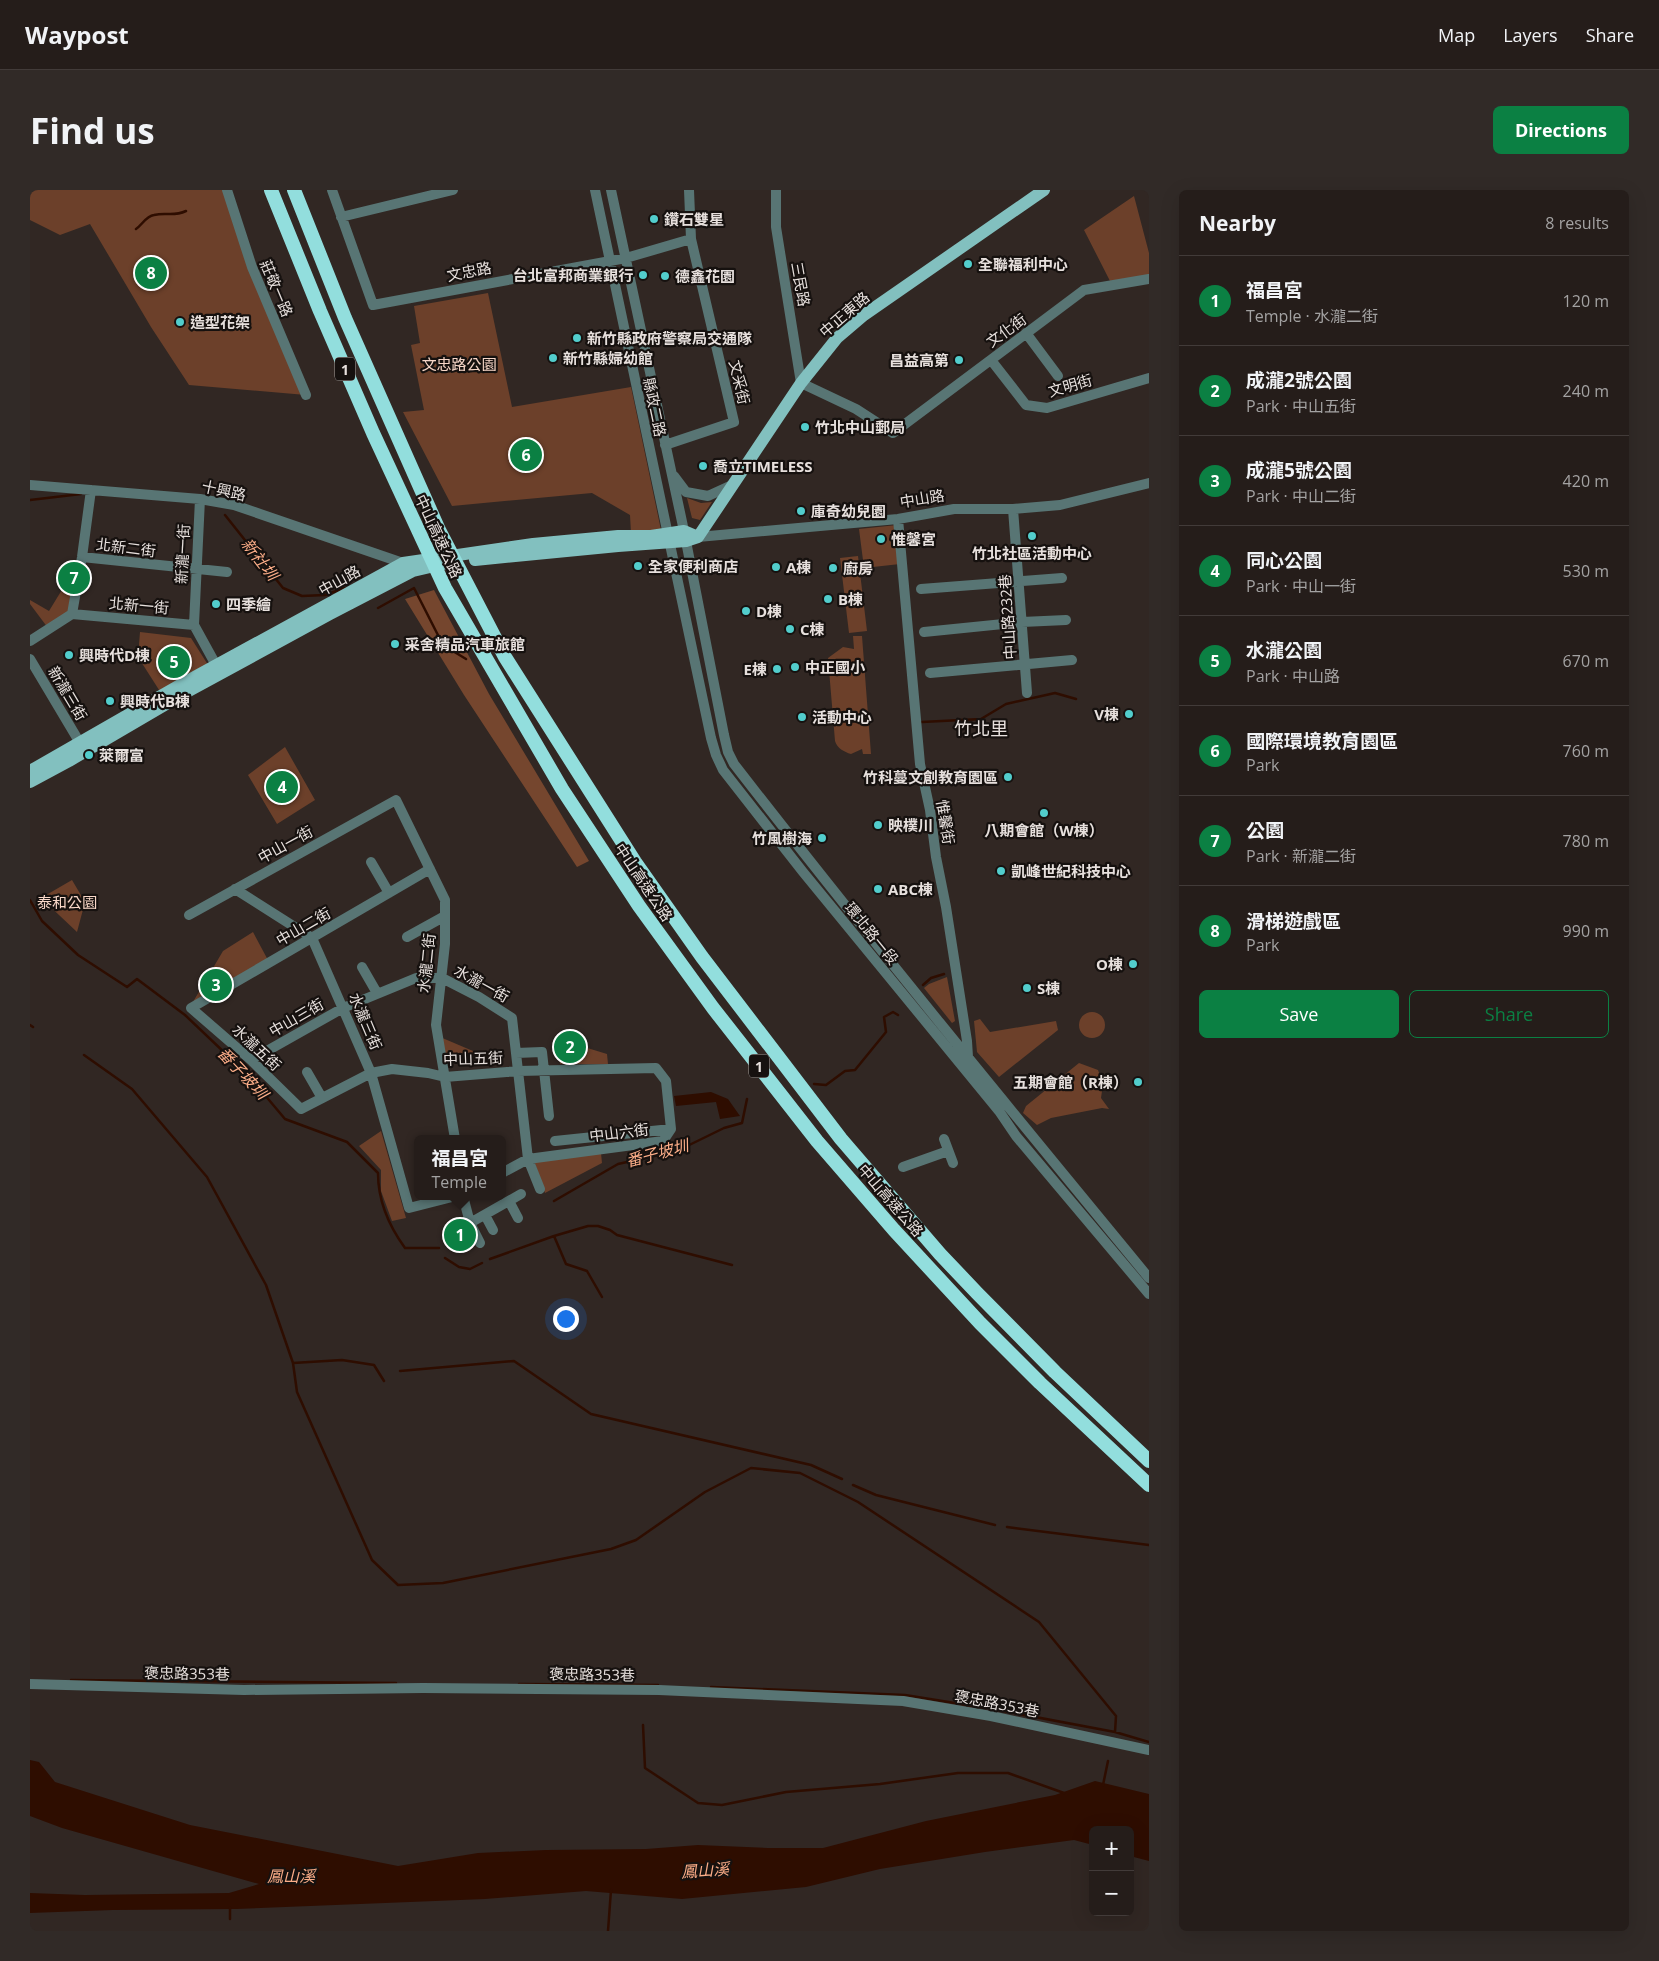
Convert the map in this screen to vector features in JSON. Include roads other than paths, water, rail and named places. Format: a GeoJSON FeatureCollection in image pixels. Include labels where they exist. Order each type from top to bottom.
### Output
{"type":"FeatureCollection","features":[{"type":"Feature","properties":{"kind":"highway","name":"中山高速公路"},"geometry":{"type":"LineString","coordinates":[[271,190],[320,311],[424,546],[445,588],[562,790],[639,906],[713,1008],[817,1141],[894,1230],[980,1323],[1040,1383],[1149,1484]]}},
{"type":"Feature","properties":{"kind":"highway","name":"中山高速公路"},"geometry":{"type":"LineString","coordinates":[[294,190],[345,318],[445,541],[505,657],[634,862],[702,957],[814,1105],[897,1204],[977,1293],[1062,1379],[1149,1461]]}},
{"type":"Feature","properties":{"kind":"main road","name":"中正東路"},"geometry":{"type":"LineString","coordinates":[[689,536],[732,485],[801,383],[837,338],[864,315],[1044,190]]}},
{"type":"Feature","properties":{"kind":"main road","name":"中山路"},"geometry":{"type":"LineString","coordinates":[[30,771],[216,665],[408,567],[618,546],[689,536]]}},
{"type":"Feature","properties":{"kind":"main road","name":"中山路"},"geometry":{"type":"LineString","coordinates":[[30,782],[185,693],[330,614],[408,567]]}},
{"type":"Feature","properties":{"kind":"street","name":"莊敬一路"},"geometry":{"type":"LineString","coordinates":[[226,190],[252,267],[306,395]]}},
{"type":"Feature","properties":{"kind":"street","name":"文忠路"},"geometry":{"type":"LineString","coordinates":[[332,190],[372,305],[626,258],[691,239]]}},
{"type":"Feature","properties":{"kind":"street"},"geometry":{"type":"LineString","coordinates":[[341,217],[453,190]]}},
{"type":"Feature","properties":{"kind":"street","name":"縣政二路"},"geometry":{"type":"LineString","coordinates":[[595,190],[668,538]]}},
{"type":"Feature","properties":{"kind":"street","name":"縣政二路"},"geometry":{"type":"LineString","coordinates":[[611,190],[671,472],[689,536]]}},
{"type":"Feature","properties":{"kind":"street","name":"文采街"},"geometry":{"type":"LineString","coordinates":[[666,445],[734,422],[691,239],[689,190]]}},
{"type":"Feature","properties":{"kind":"street","name":"三民路"},"geometry":{"type":"LineString","coordinates":[[776,190],[776,227],[801,383]]}},
{"type":"Feature","properties":{"kind":"street","name":"文化街"},"geometry":{"type":"LineString","coordinates":[[801,383],[856,409],[893,433],[1084,290],[1149,279]]}},
{"type":"Feature","properties":{"kind":"street"},"geometry":{"type":"LineString","coordinates":[[1026,333],[1058,376]]}},
{"type":"Feature","properties":{"kind":"street","name":"文明街"},"geometry":{"type":"LineString","coordinates":[[990,360],[1026,405],[1047,408],[1149,378]]}},
{"type":"Feature","properties":{"kind":"street"},"geometry":{"type":"LineString","coordinates":[[671,472],[686,492],[708,496],[732,485]]}},
{"type":"Feature","properties":{"kind":"street","name":"中山路"},"geometry":{"type":"LineString","coordinates":[[689,536],[898,519],[954,509],[1014,509],[1060,505],[1149,482]]}},
{"type":"Feature","properties":{"kind":"street","name":"十興路"},"geometry":{"type":"LineString","coordinates":[[30,485],[200,499],[234,505],[408,567]]}},
{"type":"Feature","properties":{"kind":"street"},"geometry":{"type":"LineString","coordinates":[[30,641],[72,614],[91,490]]}},
{"type":"Feature","properties":{"kind":"street","name":"新瀧一街"},"geometry":{"type":"LineString","coordinates":[[194,625],[200,499]]}},
{"type":"Feature","properties":{"kind":"street","name":"中山路232巷"},"geometry":{"type":"LineString","coordinates":[[1014,509],[1028,693]]}},
{"type":"Feature","properties":{"kind":"street","name":"惟馨街"},"geometry":{"type":"LineString","coordinates":[[898,519],[920,764],[930,810],[936,857],[946,907],[968,1056]]}},
{"type":"Feature","properties":{"kind":"street","name":"環北路一段"},"geometry":{"type":"LineString","coordinates":[[689,536],[724,735],[728,752],[734,764],[812,866],[1149,1278]]}},
{"type":"Feature","properties":{"kind":"street","name":"環北路一段"},"geometry":{"type":"LineString","coordinates":[[668,538],[711,738],[723,770],[803,872],[963,1067],[1016,1136],[1149,1294]]}},
{"type":"Feature","properties":{"kind":"street","name":"北新二街"},"geometry":{"type":"LineString","coordinates":[[82,556],[227,572]]}},
{"type":"Feature","properties":{"kind":"street"},"geometry":{"type":"LineString","coordinates":[[921,589],[1062,578]]}},
{"type":"Feature","properties":{"kind":"street","name":"北新一街"},"geometry":{"type":"LineString","coordinates":[[72,614],[194,625]]}},
{"type":"Feature","properties":{"kind":"street"},"geometry":{"type":"LineString","coordinates":[[924,632],[1022,622],[1066,620]]}},
{"type":"Feature","properties":{"kind":"street"},"geometry":{"type":"LineString","coordinates":[[194,625],[216,665]]}},
{"type":"Feature","properties":{"kind":"street","name":"新瀧三街"},"geometry":{"type":"LineString","coordinates":[[30,659],[80,743]]}},
{"type":"Feature","properties":{"kind":"street"},"geometry":{"type":"LineString","coordinates":[[930,673],[1072,660]]}},
{"type":"Feature","properties":{"kind":"street","name":"水瀧二街"},"geometry":{"type":"LineString","coordinates":[[396,800],[445,900],[445,944],[436,1024],[453,1135]]}},
{"type":"Feature","properties":{"kind":"street","name":"中山一街"},"geometry":{"type":"LineString","coordinates":[[189,915],[396,800]]}},
{"type":"Feature","properties":{"kind":"street"},"geometry":{"type":"LineString","coordinates":[[371,862],[388,893]]}},
{"type":"Feature","properties":{"kind":"street","name":"中山二街"},"geometry":{"type":"LineString","coordinates":[[191,1008],[430,870]]}},
{"type":"Feature","properties":{"kind":"street"},"geometry":{"type":"LineString","coordinates":[[235,889],[312,938]]}},
{"type":"Feature","properties":{"kind":"street"},"geometry":{"type":"LineString","coordinates":[[407,937],[445,916]]}},
{"type":"Feature","properties":{"kind":"street","name":"水瀧三街"},"geometry":{"type":"LineString","coordinates":[[312,938],[371,1072],[409,1208],[440,1200]]}},
{"type":"Feature","properties":{"kind":"street"},"geometry":{"type":"LineString","coordinates":[[362,967],[377,993]]}},
{"type":"Feature","properties":{"kind":"street","name":"中山三街"},"geometry":{"type":"LineString","coordinates":[[252,1060],[343,1008],[377,993],[416,978],[442,978]]}},
{"type":"Feature","properties":{"kind":"street","name":"水瀧一街"},"geometry":{"type":"LineString","coordinates":[[442,978],[479,997],[512,1018],[528,1159],[540,1189]]}},
{"type":"Feature","properties":{"kind":"street","name":"水瀧五街"},"geometry":{"type":"LineString","coordinates":[[191,1008],[252,1060],[301,1109]]}},
{"type":"Feature","properties":{"kind":"street"},"geometry":{"type":"LineString","coordinates":[[516,1053],[542,1052],[549,1116]]}},
{"type":"Feature","properties":{"kind":"street"},"geometry":{"type":"LineString","coordinates":[[963,1067],[968,1056]]}},
{"type":"Feature","properties":{"kind":"street","name":"中山五街"},"geometry":{"type":"LineString","coordinates":[[301,1109],[371,1072],[398,1070],[445,1077],[518,1071],[656,1068]]}},
{"type":"Feature","properties":{"kind":"street","name":"中山六街"},"geometry":{"type":"LineString","coordinates":[[506,1170],[528,1159],[663,1141],[671,1129],[666,1081],[656,1068]]}},
{"type":"Feature","properties":{"kind":"street"},"geometry":{"type":"LineString","coordinates":[[307,1072],[322,1098]]}},
{"type":"Feature","properties":{"kind":"street"},"geometry":{"type":"LineString","coordinates":[[555,1141],[671,1129]]}},
{"type":"Feature","properties":{"kind":"street"},"geometry":{"type":"LineString","coordinates":[[944,1140],[953,1162]]}},
{"type":"Feature","properties":{"kind":"street"},"geometry":{"type":"LineString","coordinates":[[903,1167],[948,1151]]}},
{"type":"Feature","properties":{"kind":"street"},"geometry":{"type":"LineString","coordinates":[[470,1223],[521,1194]]}},
{"type":"Feature","properties":{"kind":"street"},"geometry":{"type":"LineString","coordinates":[[464,1200],[470,1223],[480,1243]]}},
{"type":"Feature","properties":{"kind":"street"},"geometry":{"type":"LineString","coordinates":[[509,1201],[518,1218]]}},
{"type":"Feature","properties":{"kind":"street"},"geometry":{"type":"LineString","coordinates":[[485,1215],[494,1230]]}},
{"type":"Feature","properties":{"kind":"street","name":"褒忠路353巷"},"geometry":{"type":"LineString","coordinates":[[30,1684],[244,1690],[480,1688],[659,1690],[903,1701],[991,1716],[1148,1749]]}},
{"type":"Feature","properties":{"kind":"water"},"geometry":{"type":"Polygon","coordinates":[[[711,1092],[728,1099],[740,1116],[720,1119],[716,1102],[676,1106],[674,1096],[711,1092]]]}},
{"type":"Feature","properties":{"kind":"water","name":"鳳山溪"},"geometry":{"type":"Polygon","coordinates":[[[30,1760],[39,1762],[55,1782],[190,1825],[398,1866],[478,1853],[546,1850],[646,1849],[698,1845],[823,1848],[926,1821],[1055,1795],[1095,1781],[1149,1794],[1149,1861],[1134,1857],[1134,1826],[1089,1826],[1089,1844],[1074,1840],[985,1852],[880,1869],[806,1887],[682,1899],[586,1891],[485,1899],[236,1909],[30,1913],[30,1893],[85,1895],[229,1893],[259,1884],[62,1828],[30,1816],[30,1760]]]}},
{"type":"Feature","properties":{"kind":"waterway"},"geometry":{"type":"LineString","coordinates":[[136,229],[151,216],[177,214],[186,211]]}},
{"type":"Feature","properties":{"kind":"waterway","name":"新社圳"},"geometry":{"type":"LineString","coordinates":[[30,500],[81,494]]}},
{"type":"Feature","properties":{"kind":"waterway","name":"新社圳"},"geometry":{"type":"LineString","coordinates":[[225,515],[283,588],[302,596],[325,595],[345,588]]}},
{"type":"Feature","properties":{"kind":"waterway","name":"新社圳"},"geometry":{"type":"LineString","coordinates":[[378,608],[414,588],[443,645],[466,659]]}},
{"type":"Feature","properties":{"kind":"waterway","name":"新社圳"},"geometry":{"type":"LineString","coordinates":[[922,722],[981,719],[1006,704],[1055,693],[1076,699]]}},
{"type":"Feature","properties":{"kind":"waterway","name":"番子坡圳"},"geometry":{"type":"LineString","coordinates":[[30,900],[42,921],[78,955],[127,987],[137,979],[185,1015],[248,1075],[285,1119],[347,1142],[378,1173],[382,1203],[394,1231],[405,1248],[439,1248]]}},
{"type":"Feature","properties":{"kind":"waterway"},"geometry":{"type":"LineString","coordinates":[[923,985],[931,978],[944,974]]}},
{"type":"Feature","properties":{"kind":"waterway","name":"番子坡圳"},"geometry":{"type":"LineString","coordinates":[[814,1084],[826,1085],[845,1071],[855,1070],[886,1032],[884,1017],[893,1012],[898,1015]]}},
{"type":"Feature","properties":{"kind":"waterway"},"geometry":{"type":"LineString","coordinates":[[84,1055],[132,1089],[207,1177],[266,1285],[293,1363],[297,1392],[372,1560],[398,1585],[443,1583],[611,1549],[636,1540],[705,1492],[751,1468],[800,1473],[858,1502],[1039,1622],[1116,1716],[1115,1732]]}},
{"type":"Feature","properties":{"kind":"waterway","name":"番子坡圳"},"geometry":{"type":"LineString","coordinates":[[554,1201],[618,1164],[677,1151],[724,1128],[742,1123],[747,1099]]}},
{"type":"Feature","properties":{"kind":"waterway"},"geometry":{"type":"LineString","coordinates":[[490,1259],[554,1236],[588,1226],[598,1226],[610,1230],[617,1235],[732,1265]]}},
{"type":"Feature","properties":{"kind":"waterway"},"geometry":{"type":"LineString","coordinates":[[554,1236],[566,1264],[587,1271],[602,1297]]}},
{"type":"Feature","properties":{"kind":"waterway"},"geometry":{"type":"LineString","coordinates":[[445,1258],[459,1267],[470,1269],[482,1263]]}},
{"type":"Feature","properties":{"kind":"waterway"},"geometry":{"type":"LineString","coordinates":[[293,1363],[342,1360],[374,1365],[384,1381]]}},
{"type":"Feature","properties":{"kind":"waterway"},"geometry":{"type":"LineString","coordinates":[[400,1371],[514,1361],[591,1414],[811,1465],[842,1479]]}},
{"type":"Feature","properties":{"kind":"waterway"},"geometry":{"type":"LineString","coordinates":[[853,1485],[876,1495],[995,1525]]}},
{"type":"Feature","properties":{"kind":"waterway"},"geometry":{"type":"LineString","coordinates":[[1007,1527],[1149,1545]]}},
{"type":"Feature","properties":{"kind":"waterway"},"geometry":{"type":"LineString","coordinates":[[71,1680],[396,1683]]}},
{"type":"Feature","properties":{"kind":"waterway"},"geometry":{"type":"LineString","coordinates":[[519,1684],[658,1685]]}},
{"type":"Feature","properties":{"kind":"waterway"},"geometry":{"type":"LineString","coordinates":[[711,1687],[905,1695],[986,1708]]}},
{"type":"Feature","properties":{"kind":"waterway"},"geometry":{"type":"LineString","coordinates":[[998,1710],[1115,1732],[1149,1742]]}},
{"type":"Feature","properties":{"kind":"waterway"},"geometry":{"type":"LineString","coordinates":[[643,1725],[645,1768],[698,1803],[722,1805],[786,1792],[880,1784],[958,1773],[1008,1773],[1064,1793]]}},
{"type":"Feature","properties":{"kind":"waterway"},"geometry":{"type":"LineString","coordinates":[[1103,1785],[1108,1761]]}},
{"type":"Feature","properties":{"kind":"waterway"},"geometry":{"type":"LineString","coordinates":[[608,1931],[611,1890]]}},
{"type":"Feature","properties":{"kind":"waterway"},"geometry":{"type":"LineString","coordinates":[[230,1908],[230,1919]]}},
{"type":"Feature","properties":{"kind":"place","name":"鑽石雙星"},"geometry":{"type":"Point","coordinates":[654,219]}},
{"type":"Feature","properties":{"kind":"place","name":"全聯福利中心"},"geometry":{"type":"Point","coordinates":[968,264]}},
{"type":"Feature","properties":{"kind":"place","name":"滑梯遊戲區"},"geometry":{"type":"Point","coordinates":[151,273]}},
{"type":"Feature","properties":{"kind":"place","name":"台北富邦商業銀行"},"geometry":{"type":"Point","coordinates":[643,275]}},
{"type":"Feature","properties":{"kind":"place","name":"德鑫花園"},"geometry":{"type":"Point","coordinates":[665,276]}},
{"type":"Feature","properties":{"kind":"place","name":"造型花架"},"geometry":{"type":"Point","coordinates":[180,322]}},
{"type":"Feature","properties":{"kind":"place","name":"新竹縣政府警察局交通隊"},"geometry":{"type":"Point","coordinates":[577,338]}},
{"type":"Feature","properties":{"kind":"place","name":"新竹縣婦幼館"},"geometry":{"type":"Point","coordinates":[553,358]}},
{"type":"Feature","properties":{"kind":"place","name":"昌益高第"},"geometry":{"type":"Point","coordinates":[959,360]}},
{"type":"Feature","properties":{"kind":"place","name":"竹北中山郵局"},"geometry":{"type":"Point","coordinates":[805,427]}},
{"type":"Feature","properties":{"kind":"place","name":"國際環境教育園區"},"geometry":{"type":"Point","coordinates":[526,455]}},
{"type":"Feature","properties":{"kind":"place","name":"喬立TIMELESS"},"geometry":{"type":"Point","coordinates":[703,466]}},
{"type":"Feature","properties":{"kind":"place","name":"庫奇幼兒園"},"geometry":{"type":"Point","coordinates":[801,511]}},
{"type":"Feature","properties":{"kind":"place","name":"竹北社區活動中心"},"geometry":{"type":"Point","coordinates":[1032,536]}},
{"type":"Feature","properties":{"kind":"place","name":"惟馨宮"},"geometry":{"type":"Point","coordinates":[881,539]}},
{"type":"Feature","properties":{"kind":"place","name":"全家便利商店"},"geometry":{"type":"Point","coordinates":[638,566]}},
{"type":"Feature","properties":{"kind":"place","name":"A棟"},"geometry":{"type":"Point","coordinates":[776,567]}},
{"type":"Feature","properties":{"kind":"place","name":"廚房"},"geometry":{"type":"Point","coordinates":[833,568]}},
{"type":"Feature","properties":{"kind":"place","name":"公園"},"geometry":{"type":"Point","coordinates":[74,578]}},
{"type":"Feature","properties":{"kind":"place","name":"B棟"},"geometry":{"type":"Point","coordinates":[828,599]}},
{"type":"Feature","properties":{"kind":"place","name":"四季繪"},"geometry":{"type":"Point","coordinates":[216,604]}},
{"type":"Feature","properties":{"kind":"place","name":"D棟"},"geometry":{"type":"Point","coordinates":[746,611]}},
{"type":"Feature","properties":{"kind":"place","name":"C棟"},"geometry":{"type":"Point","coordinates":[790,629]}},
{"type":"Feature","properties":{"kind":"place","name":"采舍精品汽車旅館"},"geometry":{"type":"Point","coordinates":[395,644]}},
{"type":"Feature","properties":{"kind":"place","name":"興時代D棟"},"geometry":{"type":"Point","coordinates":[69,655]}},
{"type":"Feature","properties":{"kind":"place","name":"水瀧公園"},"geometry":{"type":"Point","coordinates":[174,662]}},
{"type":"Feature","properties":{"kind":"place","name":"中正國小"},"geometry":{"type":"Point","coordinates":[795,667]}},
{"type":"Feature","properties":{"kind":"place","name":"E棟"},"geometry":{"type":"Point","coordinates":[777,669]}},
{"type":"Feature","properties":{"kind":"place","name":"興時代B棟"},"geometry":{"type":"Point","coordinates":[110,701]}},
{"type":"Feature","properties":{"kind":"place","name":"V棟"},"geometry":{"type":"Point","coordinates":[1129,714]}},
{"type":"Feature","properties":{"kind":"place","name":"活動中心"},"geometry":{"type":"Point","coordinates":[802,717]}},
{"type":"Feature","properties":{"kind":"place","name":"萊爾富"},"geometry":{"type":"Point","coordinates":[89,755]}},
{"type":"Feature","properties":{"kind":"place","name":"竹科蔓文創教育園區"},"geometry":{"type":"Point","coordinates":[1008,777]}},
{"type":"Feature","properties":{"kind":"place","name":"同心公園"},"geometry":{"type":"Point","coordinates":[282,787]}},
{"type":"Feature","properties":{"kind":"place","name":"八期會館（W棟）"},"geometry":{"type":"Point","coordinates":[1044,813]}},
{"type":"Feature","properties":{"kind":"place","name":"映樸川"},"geometry":{"type":"Point","coordinates":[878,825]}},
{"type":"Feature","properties":{"kind":"place","name":"竹風樹海"},"geometry":{"type":"Point","coordinates":[822,838]}},
{"type":"Feature","properties":{"kind":"place","name":"凱峰世紀科技中心"},"geometry":{"type":"Point","coordinates":[1001,871]}},
{"type":"Feature","properties":{"kind":"place","name":"ABC棟"},"geometry":{"type":"Point","coordinates":[878,889]}},
{"type":"Feature","properties":{"kind":"place","name":"O棟"},"geometry":{"type":"Point","coordinates":[1133,964]}},
{"type":"Feature","properties":{"kind":"place","name":"成瀧5號公園"},"geometry":{"type":"Point","coordinates":[216,985]}},
{"type":"Feature","properties":{"kind":"place","name":"S棟"},"geometry":{"type":"Point","coordinates":[1027,988]}},
{"type":"Feature","properties":{"kind":"place","name":"成瀧2號公園"},"geometry":{"type":"Point","coordinates":[570,1047]}},
{"type":"Feature","properties":{"kind":"place","name":"五期會館（R棟）"},"geometry":{"type":"Point","coordinates":[1138,1082]}},
{"type":"Feature","properties":{"kind":"place","name":"福昌宮"},"geometry":{"type":"Point","coordinates":[460,1235]}},
{"type":"Feature","properties":{"kind":"district","name":"竹北里"},"geometry":{"type":"Point","coordinates":[981,728]}},
{"type":"Feature","properties":{"kind":"park label","name":"文忠路公園"},"geometry":{"type":"Point","coordinates":[459,364]}},
{"type":"Feature","properties":{"kind":"park label","name":"泰和公園"},"geometry":{"type":"Point","coordinates":[67,902]}}]}
